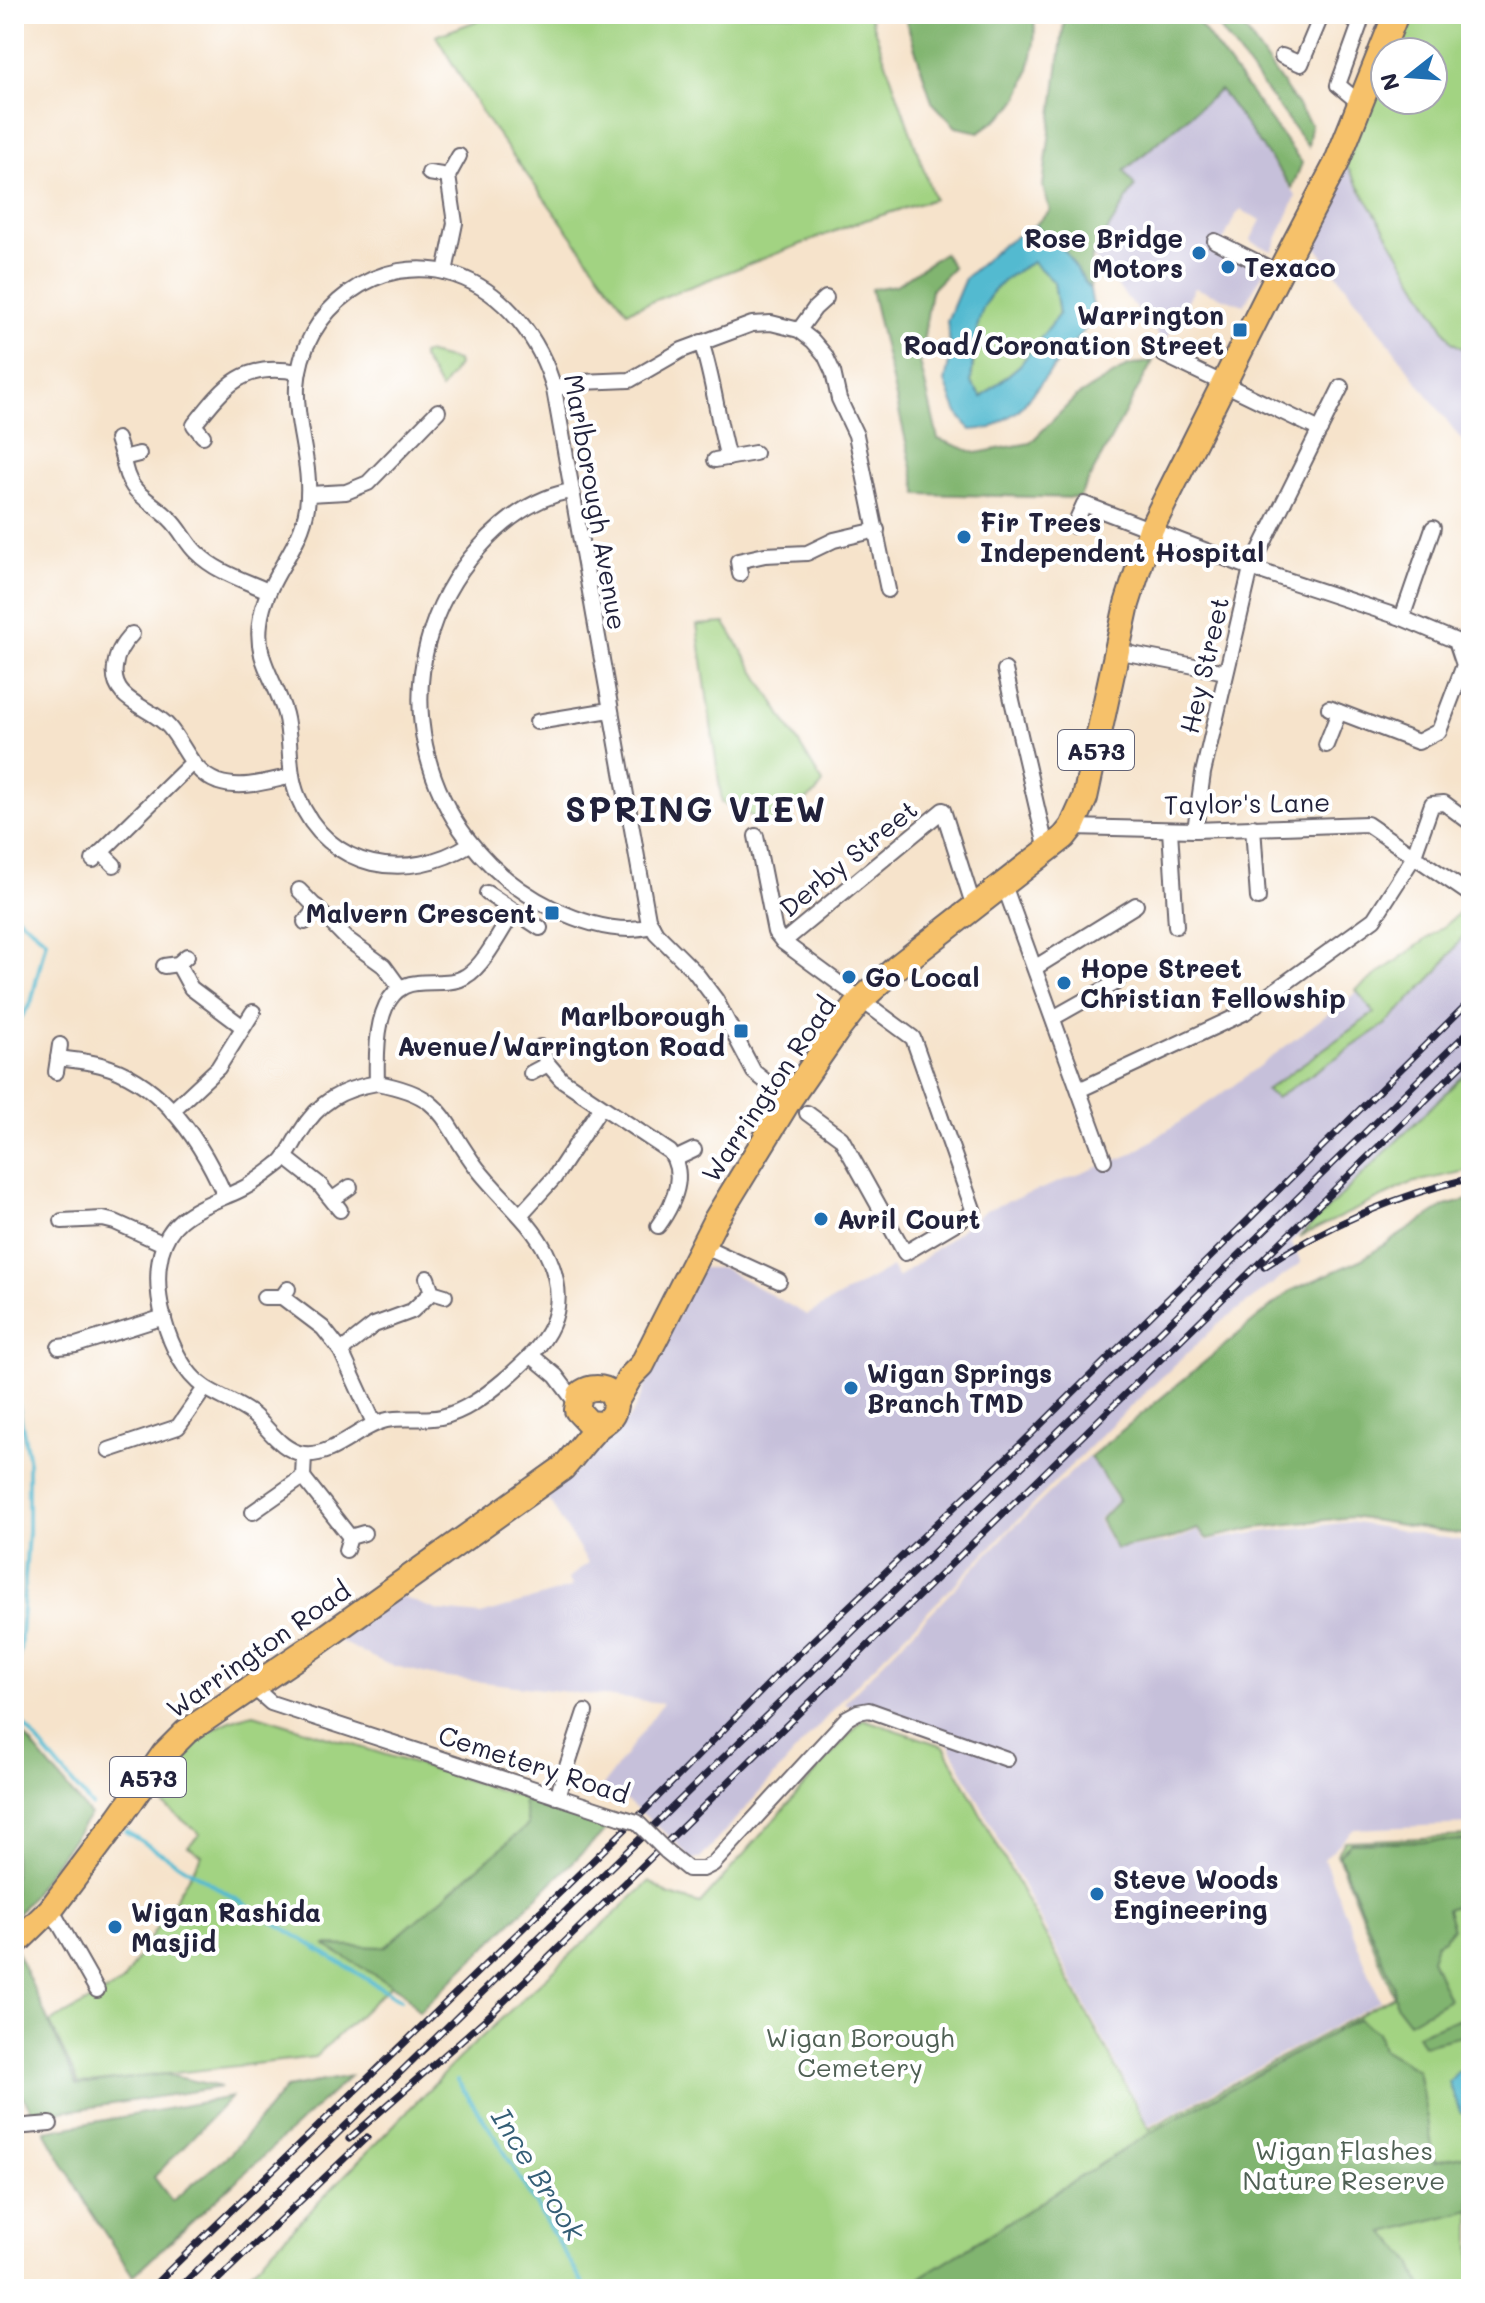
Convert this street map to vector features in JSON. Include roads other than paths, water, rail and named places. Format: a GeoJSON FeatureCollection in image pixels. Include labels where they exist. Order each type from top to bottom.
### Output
{"type":"FeatureCollection","features":[{"type":"Feature","properties":{"kind":"main road","name":"Warrington Road"},"geometry":{"type":"LineString","coordinates":[[14,1945],[51,1909],[164,1754],[186,1732],[486,1525],[563,1468],[579,1446],[594,1404],[642,1365],[701,1245],[806,1116],[820,1052],[861,1000],[896,968],[1047,851],[1072,827],[1085,798],[1116,651],[1135,574],[1151,529],[1336,164],[1396,14]]}},
{"type":"Feature","properties":{"kind":"street"},"geometry":{"type":"LineString","coordinates":[[1282,56],[1301,64],[1322,14]]}},
{"type":"Feature","properties":{"kind":"street"},"geometry":{"type":"LineString","coordinates":[[1344,14],[1360,24],[1338,85],[1362,105]]}},
{"type":"Feature","properties":{"kind":"street"},"geometry":{"type":"LineString","coordinates":[[445,272],[455,223],[448,176],[459,156]]}},
{"type":"Feature","properties":{"kind":"street"},"geometry":{"type":"LineString","coordinates":[[429,173],[448,176]]}},
{"type":"Feature","properties":{"kind":"street"},"geometry":{"type":"LineString","coordinates":[[1215,241],[1279,273]]}},
{"type":"Feature","properties":{"kind":"street","name":"Marlborough Avenue"},"geometry":{"type":"LineString","coordinates":[[470,844],[439,860],[418,866],[380,865],[354,857],[330,842],[309,819],[297,796],[284,710],[266,672],[260,649],[260,622],[268,591],[301,534],[309,494],[297,398],[305,349],[315,329],[331,309],[356,287],[399,270],[420,268],[445,272],[484,289],[527,330],[545,361],[554,389],[645,910],[652,926],[716,1000],[754,1072],[806,1116],[841,1138],[905,1253],[974,1212],[913,1038],[861,1000]]}},
{"type":"Feature","properties":{"kind":"street"},"geometry":{"type":"LineString","coordinates":[[799,330],[826,298]]}},
{"type":"Feature","properties":{"kind":"street"},"geometry":{"type":"LineString","coordinates":[[554,389],[581,382],[630,380],[682,350],[752,324],[771,323],[799,330],[819,348],[833,372],[839,399],[856,435],[888,590]]}},
{"type":"Feature","properties":{"kind":"street"},"geometry":{"type":"LineString","coordinates":[[701,342],[712,373],[721,459],[755,453]]}},
{"type":"Feature","properties":{"kind":"street"},"geometry":{"type":"LineString","coordinates":[[1164,355],[1320,430]]}},
{"type":"Feature","properties":{"kind":"street"},"geometry":{"type":"LineString","coordinates":[[181,435],[199,430],[243,375],[264,368],[299,372]]}},
{"type":"Feature","properties":{"kind":"street","name":"Hey Street"},"geometry":{"type":"LineString","coordinates":[[1195,830],[1203,773],[1251,568],[1341,387]]}},
{"type":"Feature","properties":{"kind":"street"},"geometry":{"type":"LineString","coordinates":[[309,494],[346,492],[368,483],[428,415]]}},
{"type":"Feature","properties":{"kind":"street"},"geometry":{"type":"LineString","coordinates":[[117,439],[125,473],[135,491],[171,519],[196,553],[217,569],[268,591]]}},
{"type":"Feature","properties":{"kind":"street"},"geometry":{"type":"LineString","coordinates":[[123,458],[139,454]]}},
{"type":"Feature","properties":{"kind":"street"},"geometry":{"type":"LineString","coordinates":[[570,491],[542,499],[499,528],[468,560],[440,606],[424,659],[419,697],[429,763],[445,803],[470,844],[508,882],[568,916],[613,927],[642,929],[652,926]]}},
{"type":"Feature","properties":{"kind":"street"},"geometry":{"type":"LineString","coordinates":[[1074,526],[1084,504],[1251,568],[1402,618],[1456,641],[1464,665],[1439,731],[1418,742],[1334,710],[1326,745]]}},
{"type":"Feature","properties":{"kind":"street"},"geometry":{"type":"LineString","coordinates":[[1402,618],[1433,528]]}},
{"type":"Feature","properties":{"kind":"street"},"geometry":{"type":"LineString","coordinates":[[738,561],[765,555],[807,553],[834,540],[877,530]]}},
{"type":"Feature","properties":{"kind":"street"},"geometry":{"type":"LineString","coordinates":[[133,634],[122,645],[115,662],[117,686],[126,699],[163,721],[192,763],[209,777],[230,784],[253,784],[292,776]]}},
{"type":"Feature","properties":{"kind":"street"},"geometry":{"type":"LineString","coordinates":[[1116,651],[1226,672]]}},
{"type":"Feature","properties":{"kind":"street"},"geometry":{"type":"LineString","coordinates":[[1005,670],[1047,851]]}},
{"type":"Feature","properties":{"kind":"street"},"geometry":{"type":"LineString","coordinates":[[537,722],[610,710]]}},
{"type":"Feature","properties":{"kind":"street"},"geometry":{"type":"LineString","coordinates":[[114,865],[97,856],[192,763]]}},
{"type":"Feature","properties":{"kind":"street"},"geometry":{"type":"LineString","coordinates":[[1079,1090],[1244,1013],[1374,919],[1413,858],[1432,804],[1444,803],[1471,823]]}},
{"type":"Feature","properties":{"kind":"street","name":"Derby Street"},"geometry":{"type":"LineString","coordinates":[[783,942],[943,810],[976,907]]}},
{"type":"Feature","properties":{"kind":"street","name":"Taylor's Lane"},"geometry":{"type":"LineString","coordinates":[[1072,827],[1195,830],[1367,824],[1471,895]]}},
{"type":"Feature","properties":{"kind":"street"},"geometry":{"type":"LineString","coordinates":[[1253,827],[1258,898]]}},
{"type":"Feature","properties":{"kind":"street"},"geometry":{"type":"LineString","coordinates":[[1170,830],[1176,926]]}},
{"type":"Feature","properties":{"kind":"street"},"geometry":{"type":"LineString","coordinates":[[756,836],[775,932],[783,942],[861,1000]]}},
{"type":"Feature","properties":{"kind":"street"},"geometry":{"type":"LineString","coordinates":[[1004,885],[1104,1160]]}},
{"type":"Feature","properties":{"kind":"street"},"geometry":{"type":"LineString","coordinates":[[299,890],[347,939],[384,966],[400,988]]}},
{"type":"Feature","properties":{"kind":"street"},"geometry":{"type":"LineString","coordinates":[[487,893],[540,928]]}},
{"type":"Feature","properties":{"kind":"street"},"geometry":{"type":"LineString","coordinates":[[1036,967],[1136,905]]}},
{"type":"Feature","properties":{"kind":"street"},"geometry":{"type":"LineString","coordinates":[[305,922],[317,907]]}},
{"type":"Feature","properties":{"kind":"street"},"geometry":{"type":"LineString","coordinates":[[377,1083],[379,1026],[390,1000],[400,988],[413,983],[455,981],[466,977],[477,966],[514,911]]}},
{"type":"Feature","properties":{"kind":"street"},"geometry":{"type":"LineString","coordinates":[[176,962],[191,988],[243,1027]]}},
{"type":"Feature","properties":{"kind":"street"},"geometry":{"type":"LineString","coordinates":[[1053,1018],[1117,982]]}},
{"type":"Feature","properties":{"kind":"street"},"geometry":{"type":"LineString","coordinates":[[172,1111],[218,1068],[253,1012]]}},
{"type":"Feature","properties":{"kind":"street"},"geometry":{"type":"LineString","coordinates":[[540,1047],[548,1064],[561,1079],[670,1152],[675,1159],[674,1214],[658,1226]]}},
{"type":"Feature","properties":{"kind":"street"},"geometry":{"type":"LineString","coordinates":[[58,1058],[100,1065],[150,1089],[204,1152],[225,1196]]}},
{"type":"Feature","properties":{"kind":"street"},"geometry":{"type":"LineString","coordinates":[[531,1073],[548,1064]]}},
{"type":"Feature","properties":{"kind":"street"},"geometry":{"type":"LineString","coordinates":[[377,1083],[414,1092],[439,1110],[471,1160],[520,1215],[545,1249],[558,1286],[558,1305],[546,1337],[532,1356],[486,1395],[455,1412],[428,1419],[389,1419],[374,1423],[333,1447],[304,1454],[281,1443],[253,1415],[205,1388],[181,1363],[169,1337],[157,1279],[164,1244],[180,1221],[260,1180],[286,1158],[311,1115],[337,1093],[377,1083]]}},
{"type":"Feature","properties":{"kind":"street"},"geometry":{"type":"LineString","coordinates":[[520,1215],[554,1178],[601,1107]]}},
{"type":"Feature","properties":{"kind":"street"},"geometry":{"type":"LineString","coordinates":[[675,1159],[694,1150]]}},
{"type":"Feature","properties":{"kind":"street"},"geometry":{"type":"LineString","coordinates":[[286,1158],[337,1204],[350,1187]]}},
{"type":"Feature","properties":{"kind":"street"},"geometry":{"type":"LineString","coordinates":[[62,1221],[103,1219],[164,1244]]}},
{"type":"Feature","properties":{"kind":"street"},"geometry":{"type":"LineString","coordinates":[[701,1245],[779,1281]]}},
{"type":"Feature","properties":{"kind":"street"},"geometry":{"type":"LineString","coordinates":[[341,1351],[374,1325],[412,1311],[434,1289]]}},
{"type":"Feature","properties":{"kind":"street"},"geometry":{"type":"LineString","coordinates":[[264,1297],[285,1293],[323,1328],[341,1351],[374,1423]]}},
{"type":"Feature","properties":{"kind":"street"},"geometry":{"type":"LineString","coordinates":[[59,1347],[77,1350],[164,1317]]}},
{"type":"Feature","properties":{"kind":"street"},"geometry":{"type":"LineString","coordinates":[[532,1356],[594,1404]]}},
{"type":"Feature","properties":{"kind":"street"},"geometry":{"type":"LineString","coordinates":[[109,1450],[127,1452],[178,1427],[205,1388]]}},
{"type":"Feature","properties":{"kind":"street"},"geometry":{"type":"LineString","coordinates":[[304,1454],[303,1477],[353,1540]]}},
{"type":"Feature","properties":{"kind":"street"},"geometry":{"type":"LineString","coordinates":[[253,1512],[303,1477]]}},
{"type":"Feature","properties":{"kind":"street","name":"Cemetery Road"},"geometry":{"type":"LineString","coordinates":[[253,1687],[271,1703],[637,1822],[688,1869],[703,1869],[713,1864],[847,1718],[858,1712],[869,1710],[1007,1759]]}},
{"type":"Feature","properties":{"kind":"street"},"geometry":{"type":"LineString","coordinates":[[557,1797],[585,1712]]}},
{"type":"Feature","properties":{"kind":"street"},"geometry":{"type":"LineString","coordinates":[[51,1909],[97,1990]]}},
{"type":"Feature","properties":{"kind":"street"},"geometry":{"type":"LineString","coordinates":[[14,2127],[50,2124]]}},
{"type":"Feature","properties":{"kind":"water"},"geometry":{"type":"Polygon","coordinates":[[[1035,225],[1064,250],[1090,290],[1095,317],[1018,411],[991,428],[971,430],[957,413],[945,382],[951,353],[947,321],[965,278],[1001,246],[1035,225]],[[1033,262],[1000,284],[989,297],[978,326],[971,383],[982,397],[1020,365],[1059,314],[1054,282],[1033,262]]]}},
{"type":"Feature","properties":{"kind":"water"},"geometry":{"type":"Polygon","coordinates":[[[1471,2067],[1471,2116],[1468,2116],[1460,2112],[1449,2082],[1457,2072],[1471,2067]]]}},
{"type":"Feature","properties":{"kind":"waterway","name":"Ince Brook"},"geometry":{"type":"LineString","coordinates":[[14,914],[46,940],[31,1003],[14,1028]]}},
{"type":"Feature","properties":{"kind":"waterway","name":"Ince Brook"},"geometry":{"type":"LineString","coordinates":[[14,1382],[28,1456],[28,1532],[20,1650],[14,1677],[21,1722],[92,1806]]}},
{"type":"Feature","properties":{"kind":"waterway","name":"Ince Brook"},"geometry":{"type":"LineString","coordinates":[[125,1831],[401,2000]]}},
{"type":"Feature","properties":{"kind":"waterway","name":"Ince Brook"},"geometry":{"type":"LineString","coordinates":[[457,2080],[496,2138],[586,2289]]}},
{"type":"Feature","properties":{"kind":"railway"},"geometry":{"type":"LineString","coordinates":[[150,2289],[643,1812],[789,1663],[1021,1444],[1471,1000]]}},
{"type":"Feature","properties":{"kind":"railway"},"geometry":{"type":"LineString","coordinates":[[178,2289],[1471,1029]]}},
{"type":"Feature","properties":{"kind":"railway"},"geometry":{"type":"LineString","coordinates":[[349,2139],[490,2015],[1471,1056]]}},
{"type":"Feature","properties":{"kind":"railway"},"geometry":{"type":"LineString","coordinates":[[1264,1267],[1364,1213],[1417,1193],[1471,1178]]}},
{"type":"Feature","properties":{"kind":"railway"},"geometry":{"type":"LineString","coordinates":[[208,2289],[367,2137]]}},
{"type":"Feature","properties":{"kind":"place","name":"Rose Bridge Motors"},"geometry":{"type":"Point","coordinates":[1199,253]}},
{"type":"Feature","properties":{"kind":"place","name":"Texaco"},"geometry":{"type":"Point","coordinates":[1228,267]}},
{"type":"Feature","properties":{"kind":"place","name":"Warrington Road/Coronation Street"},"geometry":{"type":"Point","coordinates":[1240,330]}},
{"type":"Feature","properties":{"kind":"place","name":"Fir Trees Independent Hospital"},"geometry":{"type":"Point","coordinates":[964,537]}},
{"type":"Feature","properties":{"kind":"place","name":"Malvern Crescent"},"geometry":{"type":"Point","coordinates":[552,913]}},
{"type":"Feature","properties":{"kind":"place","name":"Go Local"},"geometry":{"type":"Point","coordinates":[849,977]}},
{"type":"Feature","properties":{"kind":"place","name":"Hope Street Christian Fellowship"},"geometry":{"type":"Point","coordinates":[1064,983]}},
{"type":"Feature","properties":{"kind":"place","name":"Marlborough Avenue/Warrington Road"},"geometry":{"type":"Point","coordinates":[741,1031]}},
{"type":"Feature","properties":{"kind":"place","name":"Avril Court"},"geometry":{"type":"Point","coordinates":[821,1219]}},
{"type":"Feature","properties":{"kind":"place","name":"Wigan Springs Branch TMD"},"geometry":{"type":"Point","coordinates":[851,1388]}},
{"type":"Feature","properties":{"kind":"place","name":"Steve Woods Engineering"},"geometry":{"type":"Point","coordinates":[1097,1894]}},
{"type":"Feature","properties":{"kind":"place","name":"Wigan Rashida Masjid"},"geometry":{"type":"Point","coordinates":[115,1927]}},
{"type":"Feature","properties":{"kind":"district","name":"SPRING VIEW"},"geometry":{"type":"Point","coordinates":[696,808]}},
{"type":"Feature","properties":{"kind":"park label","name":"Wigan Borough Cemetery"},"geometry":{"type":"Point","coordinates":[860,2052]}},
{"type":"Feature","properties":{"kind":"park label","name":"Wigan Flashes Nature Reserve"},"geometry":{"type":"Point","coordinates":[1344,2165]}}]}
